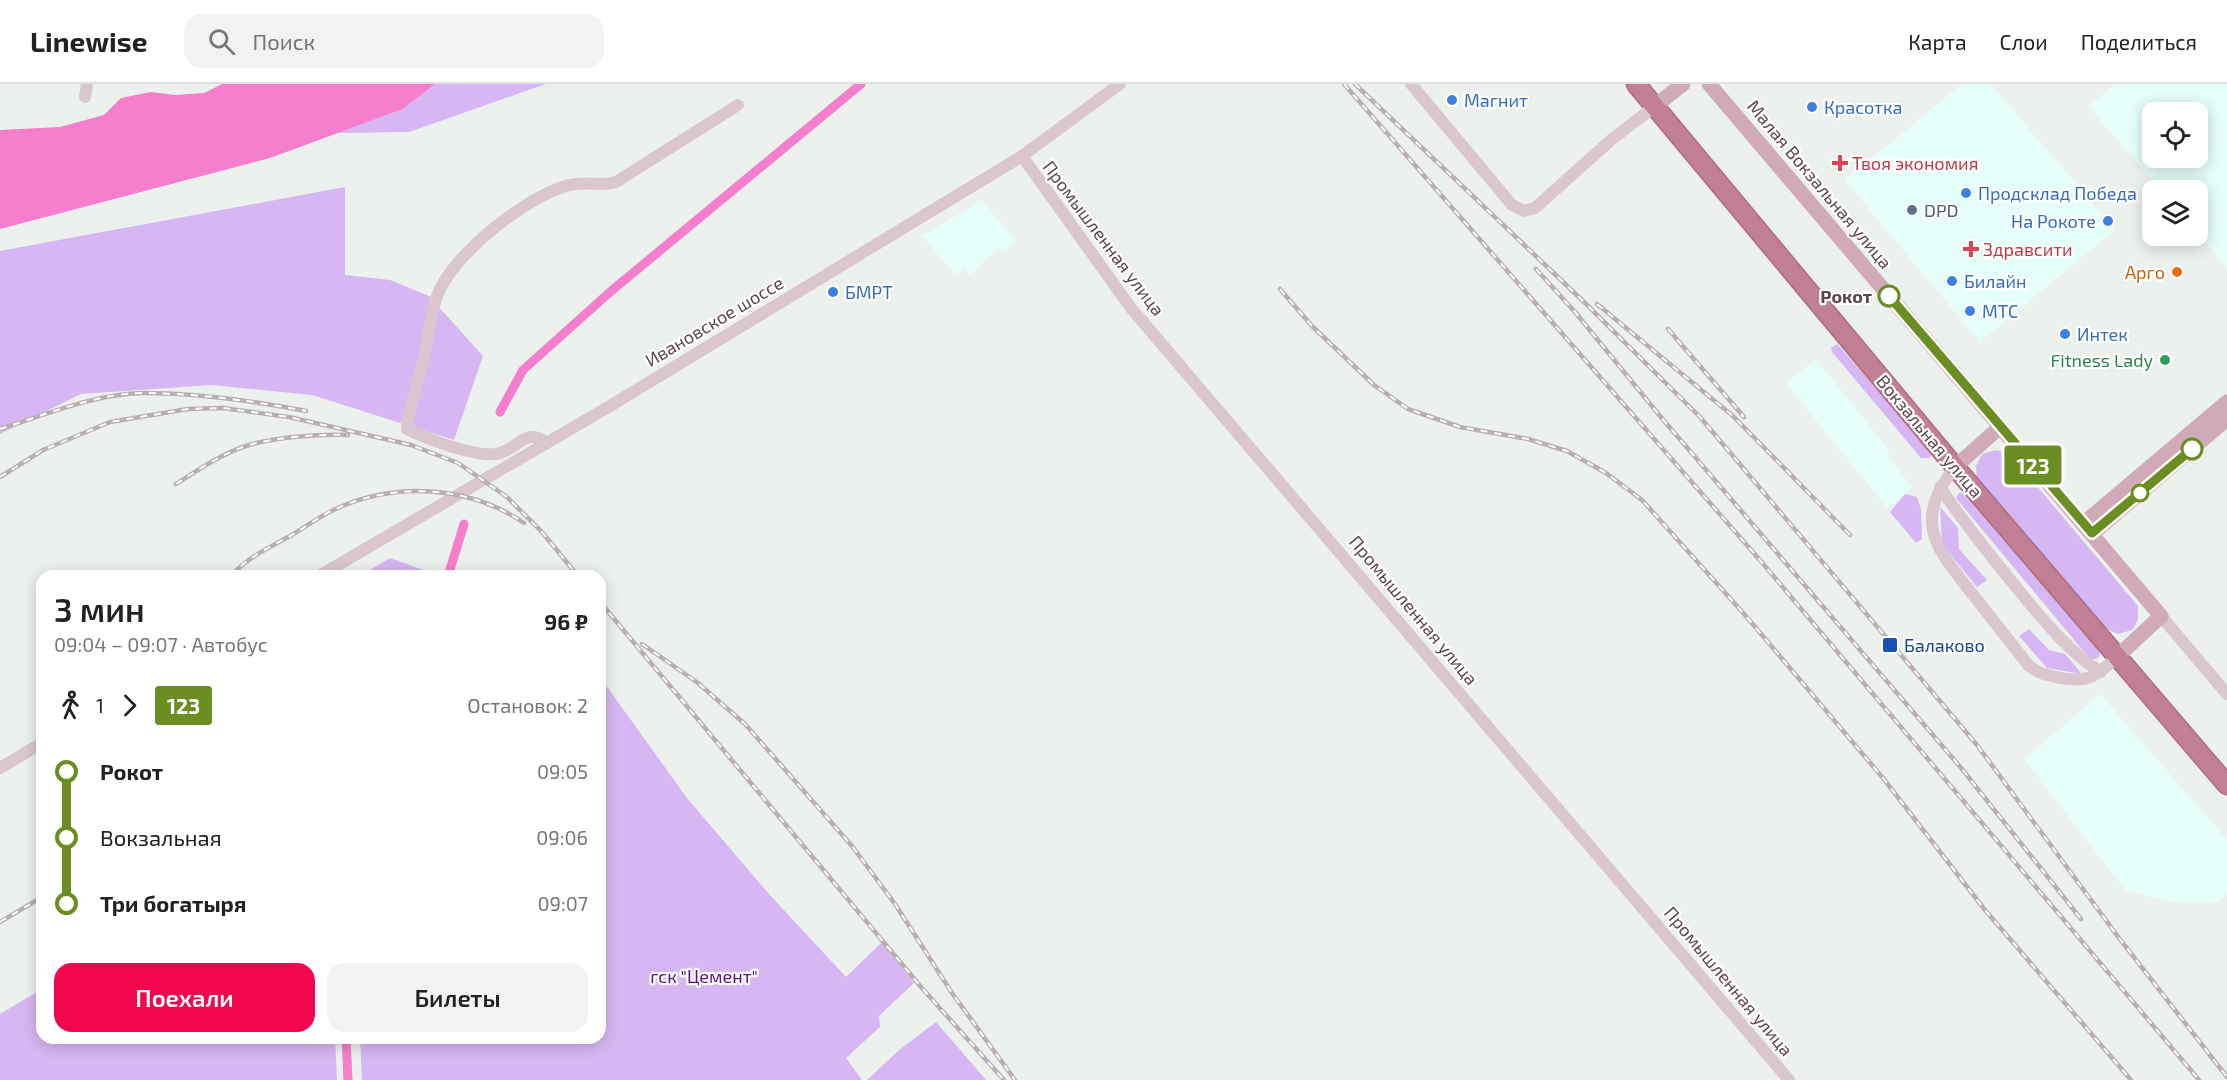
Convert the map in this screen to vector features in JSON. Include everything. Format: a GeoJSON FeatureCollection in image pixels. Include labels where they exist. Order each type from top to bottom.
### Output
{"type":"FeatureCollection","features":[{"type":"Feature","properties":{"kind":"highway","name":"Вокзальная улица"},"geometry":{"type":"LineString","coordinates":[[1636,84],[1955,467],[2227,785]]}},
{"type":"Feature","properties":{"kind":"main road"},"geometry":{"type":"LineString","coordinates":[[1655,106],[1683,84]]}},
{"type":"Feature","properties":{"kind":"main road","name":"Малая Вокзальная улица"},"geometry":{"type":"LineString","coordinates":[[1709,84],[2161,616]]}},
{"type":"Feature","properties":{"kind":"main road"},"geometry":{"type":"LineString","coordinates":[[2088,528],[2227,402]]}},
{"type":"Feature","properties":{"kind":"main road"},"geometry":{"type":"LineString","coordinates":[[2088,528],[2227,419]]}},
{"type":"Feature","properties":{"kind":"main road"},"geometry":{"type":"LineString","coordinates":[[1955,467],[2000,427]]}},
{"type":"Feature","properties":{"kind":"main road"},"geometry":{"type":"LineString","coordinates":[[2118,656],[2161,616]]}},
{"type":"Feature","properties":{"kind":"street"},"geometry":{"type":"LineString","coordinates":[[85,97],[87,84]]}},
{"type":"Feature","properties":{"kind":"street","name":"Ивановское шоссе"},"geometry":{"type":"LineString","coordinates":[[329,570],[1022,156],[1120,84]]}},
{"type":"Feature","properties":{"kind":"street"},"geometry":{"type":"LineString","coordinates":[[1411,84],[1512,205],[1524,211],[1535,208],[1615,136],[1655,106]]}},
{"type":"Feature","properties":{"kind":"street"},"geometry":{"type":"LineString","coordinates":[[546,442],[536,435],[530,435],[508,451],[488,454],[431,442],[407,429],[407,414],[422,366],[438,293],[464,254],[530,201],[575,184],[603,185],[616,182],[738,105]]}},
{"type":"Feature","properties":{"kind":"street","name":"Промышленная улица"},"geometry":{"type":"LineString","coordinates":[[1022,156],[1131,308],[1789,1080]]}},
{"type":"Feature","properties":{"kind":"street"},"geometry":{"type":"LineString","coordinates":[[1955,467],[1940,487],[1932,517],[1939,551],[2029,666],[2041,674],[2078,681],[2086,680],[2101,672],[2118,656]]}},
{"type":"Feature","properties":{"kind":"street"},"geometry":{"type":"LineString","coordinates":[[1940,487],[1963,522],[2044,620],[2084,662],[2101,672]]}},
{"type":"Feature","properties":{"kind":"street","name":"Малая Вокзальная улица"},"geometry":{"type":"LineString","coordinates":[[2161,616],[2227,694]]}},
{"type":"Feature","properties":{"kind":"street"},"geometry":{"type":"LineString","coordinates":[[0,768],[36,747]]}},
{"type":"Feature","properties":{"kind":"shaded area"},"geometry":{"type":"Polygon","coordinates":[[[222,84],[435,84],[403,109],[270,158],[0,229],[0,130],[60,127],[104,115],[121,98],[151,92],[175,95],[204,93],[222,84]]]}},
{"type":"Feature","properties":{"kind":"shaded area","name":"Рокот"},"geometry":{"type":"Polygon","coordinates":[[[1962,84],[1991,84],[2115,230],[1980,342],[1845,180],[1962,84]]]}},
{"type":"Feature","properties":{"kind":"shaded area"},"geometry":{"type":"Polygon","coordinates":[[[2115,84],[2227,84],[2227,268],[2208,245],[2208,180],[2152,180],[2088,106],[2115,84]]]}},
{"type":"Feature","properties":{"kind":"shaded area"},"geometry":{"type":"Polygon","coordinates":[[[982,200],[1016,241],[1003,252],[999,248],[970,275],[964,269],[957,276],[922,236],[982,200]]]}},
{"type":"Feature","properties":{"kind":"shaded area"},"geometry":{"type":"Polygon","coordinates":[[[1816,359],[1890,451],[1886,454],[1913,488],[1887,508],[1786,383],[1816,359]]]}},
{"type":"Feature","properties":{"kind":"shaded area"},"geometry":{"type":"Polygon","coordinates":[[[2100,694],[2227,840],[2227,892],[2218,902],[2173,902],[2126,891],[2024,759],[2100,694]]]}},
{"type":"Feature","properties":{"kind":"green space"},"geometry":{"type":"Polygon","coordinates":[[[435,84],[546,84],[409,132],[337,133],[403,109],[435,84]]]}},
{"type":"Feature","properties":{"kind":"green space"},"geometry":{"type":"Polygon","coordinates":[[[345,187],[345,275],[390,280],[429,296],[483,356],[454,440],[312,395],[211,385],[81,394],[0,434],[0,251],[345,187]]]}},
{"type":"Feature","properties":{"kind":"green space"},"geometry":{"type":"Polygon","coordinates":[[[1837,344],[1932,451],[1930,458],[1921,458],[1832,352],[1831,348],[1837,344]]]}},
{"type":"Feature","properties":{"kind":"green space"},"geometry":{"type":"Polygon","coordinates":[[[1995,450],[2009,453],[2138,606],[2138,620],[2132,630],[2118,634],[2107,629],[1977,479],[1976,466],[1982,454],[1995,450]]]}},
{"type":"Feature","properties":{"kind":"green space"},"geometry":{"type":"Polygon","coordinates":[[[1959,493],[1964,493],[2099,651],[2100,656],[2090,659],[1956,498],[1959,493]]]}},
{"type":"Feature","properties":{"kind":"green space"},"geometry":{"type":"Polygon","coordinates":[[[1905,494],[1917,497],[1921,509],[1922,539],[1916,543],[1890,512],[1905,494]]]}},
{"type":"Feature","properties":{"kind":"green space"},"geometry":{"type":"Polygon","coordinates":[[[1940,507],[1958,528],[1959,549],[1987,580],[1977,587],[1942,544],[1940,507]]]}},
{"type":"Feature","properties":{"kind":"green space"},"geometry":{"type":"Polygon","coordinates":[[[390,558],[424,570],[370,570],[390,558]]]}},
{"type":"Feature","properties":{"kind":"green space"},"geometry":{"type":"Polygon","coordinates":[[[2029,629],[2049,650],[2065,654],[2082,674],[2047,668],[2019,636],[2029,629]]]}},
{"type":"Feature","properties":{"kind":"green space","name":"гск \"Цемент\""},"geometry":{"type":"Polygon","coordinates":[[[606,685],[687,798],[769,894],[846,977],[882,942],[914,983],[879,1016],[880,1027],[846,1058],[862,1080],[362,1080],[360,1044],[606,1044],[606,685]]]}},
{"type":"Feature","properties":{"kind":"green space"},"geometry":{"type":"Polygon","coordinates":[[[36,993],[36,1044],[335,1044],[337,1080],[0,1080],[0,1014],[36,993]]]}},
{"type":"Feature","properties":{"kind":"green space"},"geometry":{"type":"Polygon","coordinates":[[[936,1022],[986,1080],[867,1080],[898,1051],[936,1022]]]}},
{"type":"Feature","properties":{"kind":"waterway"},"geometry":{"type":"LineString","coordinates":[[500,412],[523,370],[610,292],[861,84]]}},
{"type":"Feature","properties":{"kind":"waterway"},"geometry":{"type":"LineString","coordinates":[[450,570],[464,524]]}},
{"type":"Feature","properties":{"kind":"waterway"},"geometry":{"type":"LineString","coordinates":[[346,1044],[348,1080]]}},
{"type":"Feature","properties":{"kind":"railway"},"geometry":{"type":"LineString","coordinates":[[1344,84],[1759,559],[2199,1080]]}},
{"type":"Feature","properties":{"kind":"railway"},"geometry":{"type":"LineString","coordinates":[[1355,84],[1582,300],[1700,417],[1977,745],[2119,938],[2227,1077]]}},
{"type":"Feature","properties":{"kind":"railway"},"geometry":{"type":"LineString","coordinates":[[1536,269],[1962,769],[2081,919]]}},
{"type":"Feature","properties":{"kind":"railway"},"geometry":{"type":"LineString","coordinates":[[1280,289],[1312,326],[1374,385],[1408,409],[1460,427],[1528,439],[1567,451],[1606,473],[1642,500],[1745,615],[1883,778],[1985,910],[2131,1080]]}},
{"type":"Feature","properties":{"kind":"railway"},"geometry":{"type":"LineString","coordinates":[[1597,304],[1733,416],[1850,535]]}},
{"type":"Feature","properties":{"kind":"railway"},"geometry":{"type":"LineString","coordinates":[[1668,329],[1744,417]]}},
{"type":"Feature","properties":{"kind":"railway"},"geometry":{"type":"LineString","coordinates":[[0,429],[88,401],[124,394],[183,394],[306,411]]}},
{"type":"Feature","properties":{"kind":"railway"},"geometry":{"type":"LineString","coordinates":[[0,477],[43,450],[110,422],[188,409],[223,408],[289,417],[411,445],[458,463],[507,497],[542,532],[573,570]]}},
{"type":"Feature","properties":{"kind":"railway"},"geometry":{"type":"LineString","coordinates":[[176,484],[219,458],[246,446],[297,437],[348,435]]}},
{"type":"Feature","properties":{"kind":"railway"},"geometry":{"type":"LineString","coordinates":[[237,570],[252,558],[327,513],[363,499],[386,494],[410,491],[458,495],[481,501],[524,523]]}},
{"type":"Feature","properties":{"kind":"railway"},"geometry":{"type":"LineString","coordinates":[[606,609],[921,987],[1004,1080]]}},
{"type":"Feature","properties":{"kind":"railway"},"geometry":{"type":"LineString","coordinates":[[642,644],[698,683],[745,724],[852,846],[895,904],[952,993],[1015,1080]]}},
{"type":"Feature","properties":{"kind":"railway"},"geometry":{"type":"LineString","coordinates":[[0,922],[36,901]]}},
{"type":"Feature","properties":{"kind":"bus line","name":"123"},"geometry":{"type":"LineString","coordinates":[[1889,296],[2092,533],[2192,449]]}},
{"type":"Feature","properties":{"kind":"place","name":"Магнит"},"geometry":{"type":"Point","coordinates":[1452,100]}},
{"type":"Feature","properties":{"kind":"place","name":"Красотка"},"geometry":{"type":"Point","coordinates":[1812,107]}},
{"type":"Feature","properties":{"kind":"place","name":"Твоя экономия"},"geometry":{"type":"Point","coordinates":[1840,163]}},
{"type":"Feature","properties":{"kind":"place","name":"Продсклад Победа"},"geometry":{"type":"Point","coordinates":[1966,193]}},
{"type":"Feature","properties":{"kind":"place","name":"DPD"},"geometry":{"type":"Point","coordinates":[1912,210]}},
{"type":"Feature","properties":{"kind":"place","name":"На Рокоте"},"geometry":{"type":"Point","coordinates":[2108,221]}},
{"type":"Feature","properties":{"kind":"place","name":"Здравсити"},"geometry":{"type":"Point","coordinates":[1971,249]}},
{"type":"Feature","properties":{"kind":"place","name":"Арго"},"geometry":{"type":"Point","coordinates":[2177,272]}},
{"type":"Feature","properties":{"kind":"place","name":"Билайн"},"geometry":{"type":"Point","coordinates":[1952,281]}},
{"type":"Feature","properties":{"kind":"place","name":"БМРТ"},"geometry":{"type":"Point","coordinates":[833,292]}},
{"type":"Feature","properties":{"kind":"place","name":"Рокот"},"geometry":{"type":"Point","coordinates":[1889,296]}},
{"type":"Feature","properties":{"kind":"place","name":"МТС"},"geometry":{"type":"Point","coordinates":[1970,311]}},
{"type":"Feature","properties":{"kind":"place","name":"Интек"},"geometry":{"type":"Point","coordinates":[2065,334]}},
{"type":"Feature","properties":{"kind":"place","name":"Fitness Lady"},"geometry":{"type":"Point","coordinates":[2165,360]}},
{"type":"Feature","properties":{"kind":"place","name":"Балаково"},"geometry":{"type":"Point","coordinates":[1890,645]}}]}
